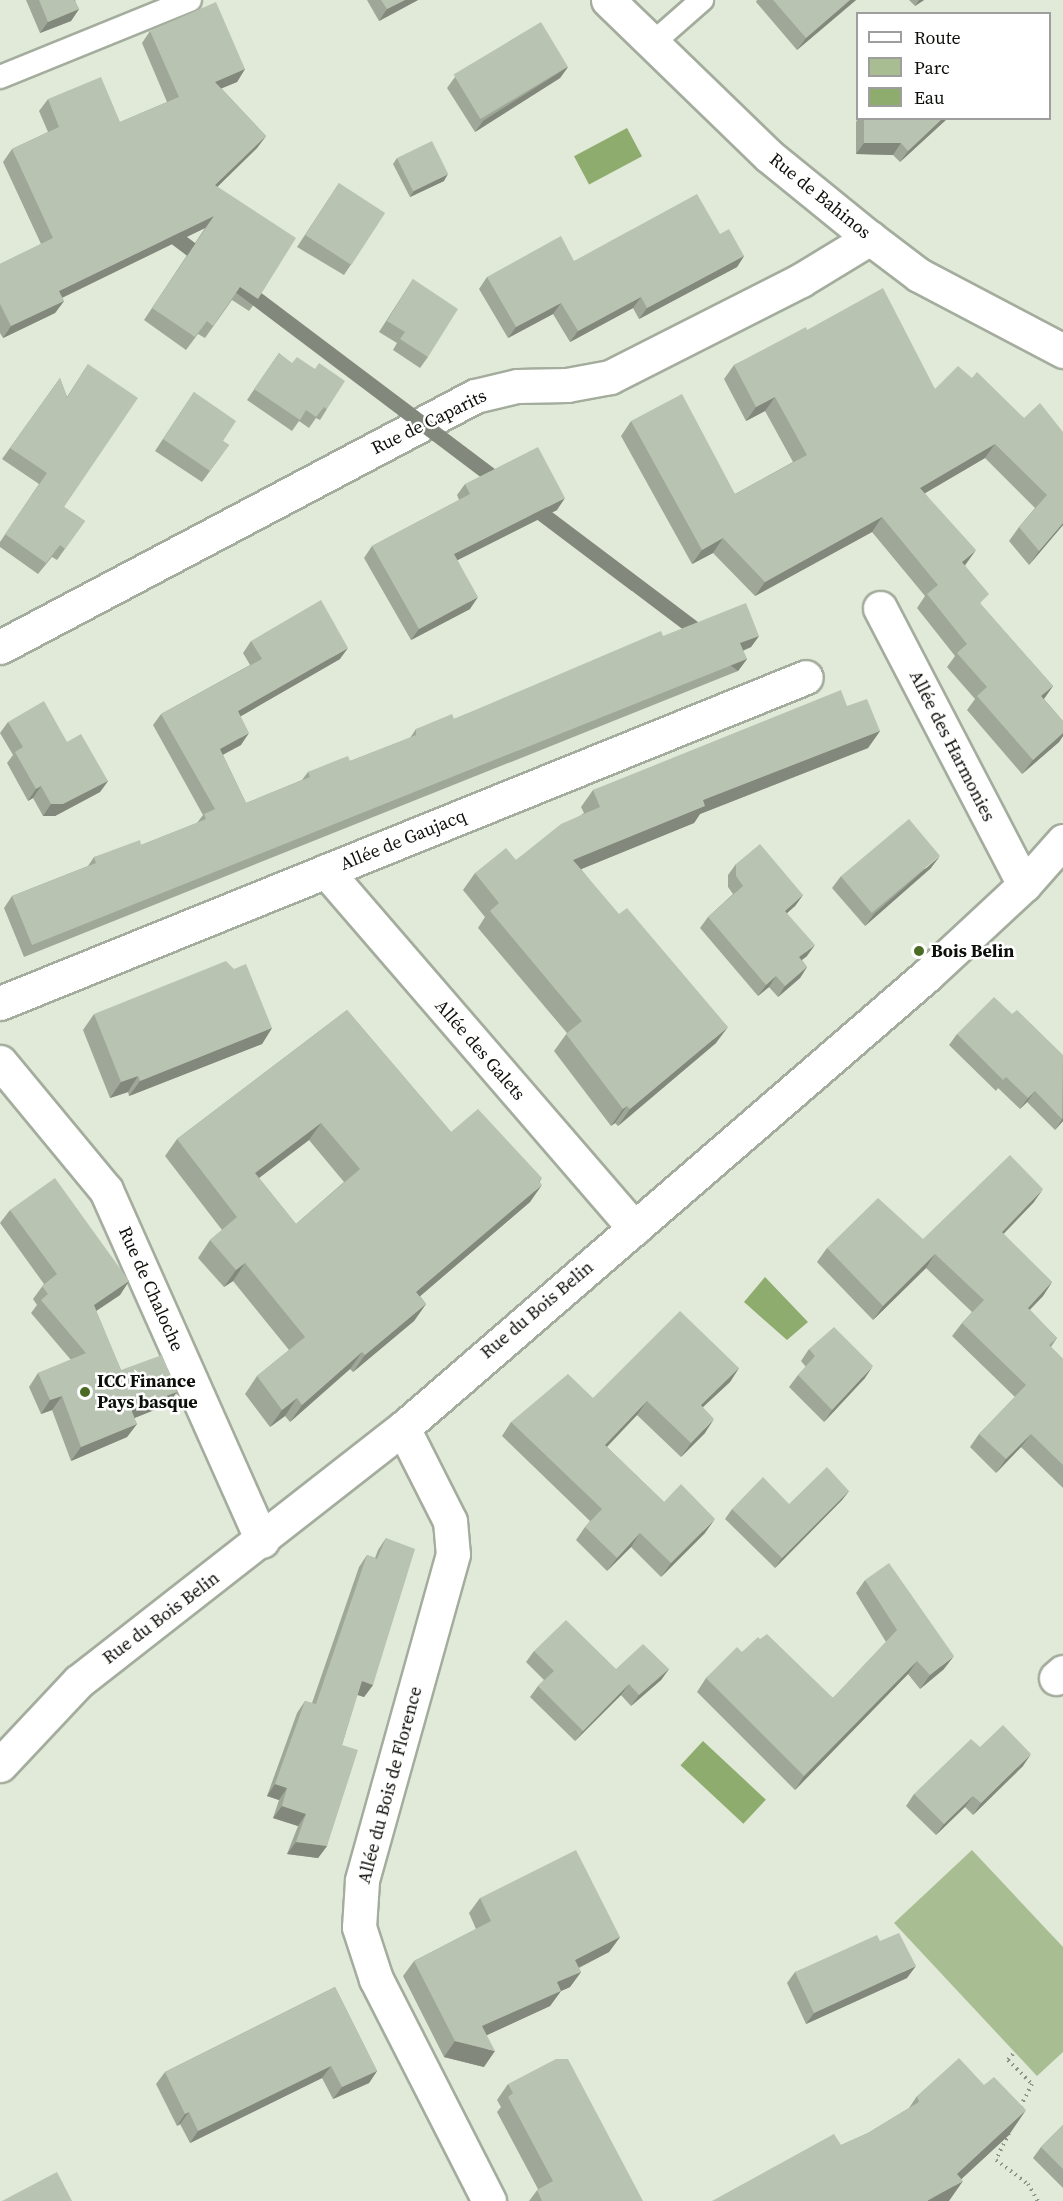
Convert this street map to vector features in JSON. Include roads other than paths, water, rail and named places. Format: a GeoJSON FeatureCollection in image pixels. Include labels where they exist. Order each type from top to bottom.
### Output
{"type":"FeatureCollection","features":[{"type":"Feature","properties":{"kind":"street","name":"Rue de Bahinos"},"geometry":{"type":"LineString","coordinates":[[608,0],[654,42],[769,156],[870,238],[919,275],[1063,351]]}},
{"type":"Feature","properties":{"kind":"street","name":"Rue de Caparits"},"geometry":{"type":"LineString","coordinates":[[0,647],[475,396],[517,386],[567,385],[610,377],[801,280],[870,238]]}},
{"type":"Feature","properties":{"kind":"street","name":"Allée des Harmonies"},"geometry":{"type":"LineString","coordinates":[[880,608],[1024,885]]}},
{"type":"Feature","properties":{"kind":"street","name":"Allée de Gaujacq"},"geometry":{"type":"LineString","coordinates":[[0,1003],[806,677]]}},
{"type":"Feature","properties":{"kind":"street","name":"Rue du Bois Belin"},"geometry":{"type":"LineString","coordinates":[[0,1765],[79,1681],[262,1541],[402,1428],[926,976],[1024,885],[1063,841]]}},
{"type":"Feature","properties":{"kind":"street","name":"Allée des Galets"},"geometry":{"type":"LineString","coordinates":[[326,871],[634,1228]]}},
{"type":"Feature","properties":{"kind":"street","name":"Rue de Chaloche"},"geometry":{"type":"LineString","coordinates":[[0,1062],[106,1190],[262,1541]]}},
{"type":"Feature","properties":{"kind":"street","name":"Allée du Bois de Florence"},"geometry":{"type":"LineString","coordinates":[[402,1428],[450,1521],[453,1554],[362,1881],[359,1927],[376,1979],[489,2201]]}},
{"type":"Feature","properties":{"kind":"lane"},"geometry":{"type":"LineString","coordinates":[[0,78],[190,0]]}},
{"type":"Feature","properties":{"kind":"lane"},"geometry":{"type":"LineString","coordinates":[[654,42],[702,0]]}},
{"type":"Feature","properties":{"kind":"water"},"geometry":{"type":"Polygon","coordinates":[[[627,128],[642,156],[589,184],[574,156],[627,128]]]}},
{"type":"Feature","properties":{"kind":"water"},"geometry":{"type":"Polygon","coordinates":[[[765,1277],[808,1322],[787,1340],[744,1302],[765,1277]]]}},
{"type":"Feature","properties":{"kind":"water"},"geometry":{"type":"Polygon","coordinates":[[[703,1741],[766,1800],[743,1824],[680,1765],[703,1741]]]}},
{"type":"Feature","properties":{"kind":"place","name":"Bois Belin"},"geometry":{"type":"Point","coordinates":[919,951]}},
{"type":"Feature","properties":{"kind":"place","name":"ICC Finance Pays basque"},"geometry":{"type":"Point","coordinates":[85,1392]}}]}
